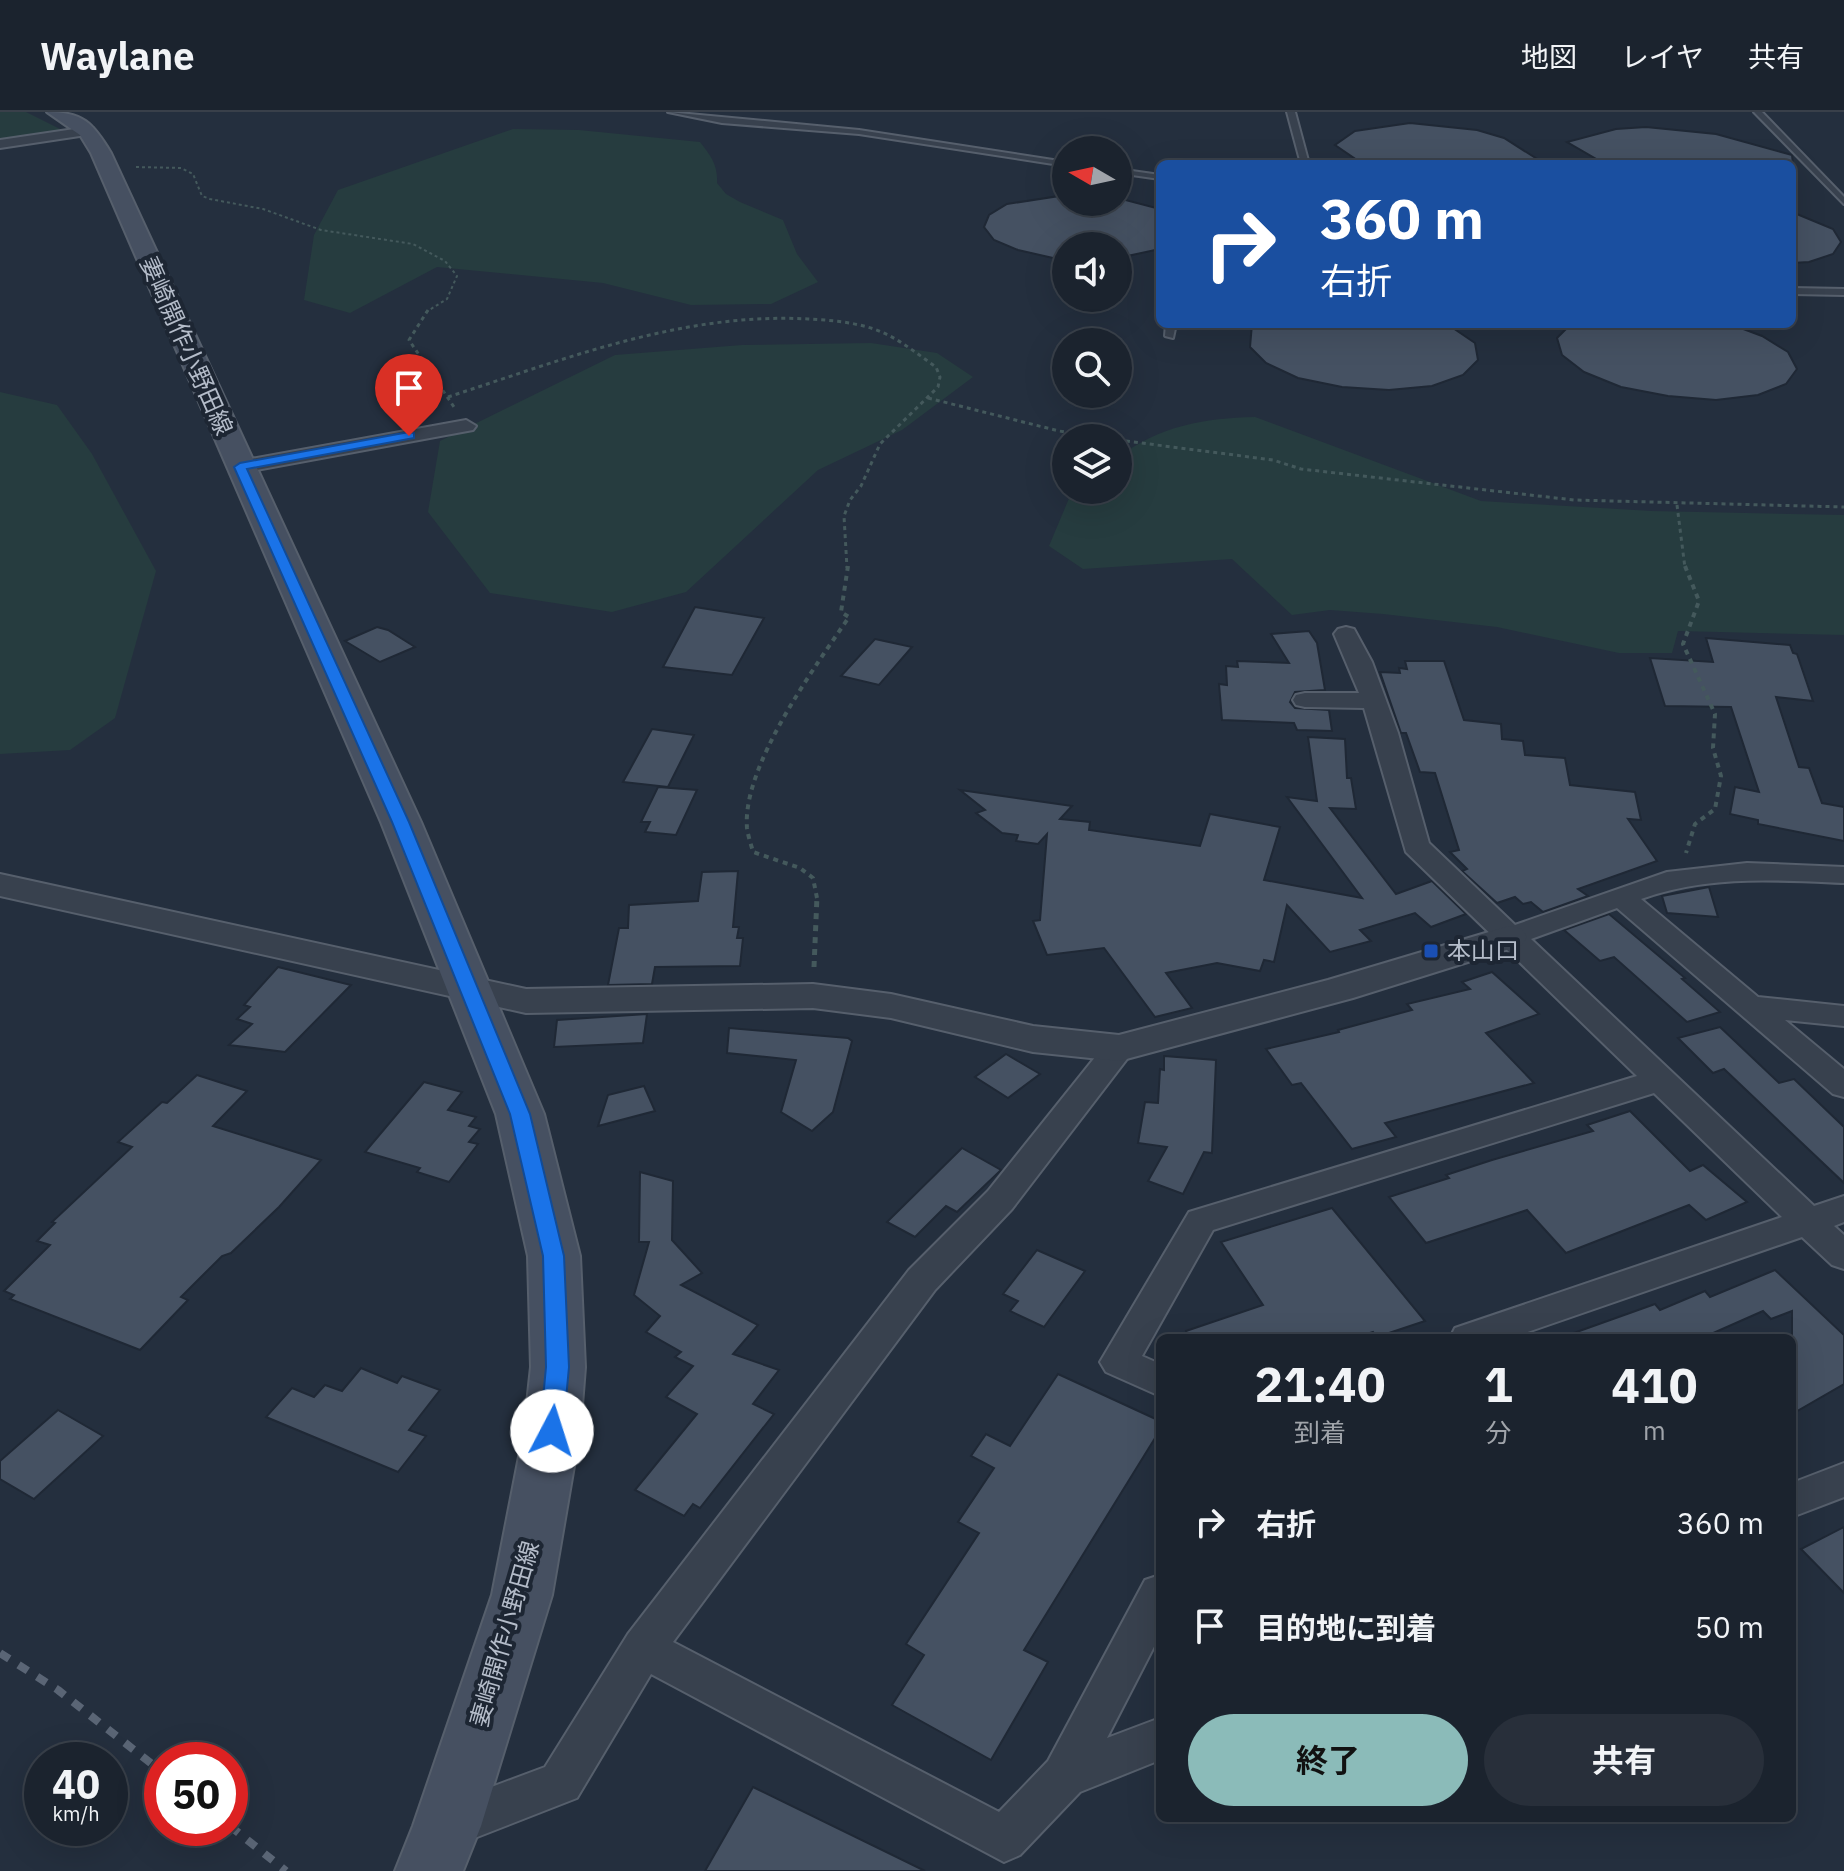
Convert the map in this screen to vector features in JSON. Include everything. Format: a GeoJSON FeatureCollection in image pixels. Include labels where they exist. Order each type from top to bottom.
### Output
{"type":"FeatureCollection","features":[{"type":"Feature","properties":{"kind":"main road","name":"妻崎開作小野田線"},"geometry":{"type":"LineString","coordinates":[[84,136],[240,467],[401,822],[520,1114],[554,1256],[558,1367],[552,1431],[522,1595],[447,1826],[429,1871]]}},
{"type":"Feature","properties":{"kind":"street"},"geometry":{"type":"LineString","coordinates":[[0,144],[84,136]]}},
{"type":"Feature","properties":{"kind":"street"},"geometry":{"type":"LineString","coordinates":[[240,467],[466,426]]}},
{"type":"Feature","properties":{"kind":"street"},"geometry":{"type":"LineString","coordinates":[[1346,634],[1374,701],[1416,846],[1844,1256]]}},
{"type":"Feature","properties":{"kind":"street"},"geometry":{"type":"LineString","coordinates":[[1305,700],[1374,701]]}},
{"type":"Feature","properties":{"kind":"street"},"geometry":{"type":"LineString","coordinates":[[0,885],[538,1002],[742,995],[813,996],[891,1006],[1033,1039],[1119,1048],[1340,989],[1509,937],[1667,880],[1747,871],[1844,875]]}},
{"type":"Feature","properties":{"kind":"street"},"geometry":{"type":"LineString","coordinates":[[1622,897],[1844,1086]]}},
{"type":"Feature","properties":{"kind":"street"},"geometry":{"type":"LineString","coordinates":[[1750,1006],[1844,1016]]}},
{"type":"Feature","properties":{"kind":"street"},"geometry":{"type":"LineString","coordinates":[[447,1826],[561,1783],[643,1648],[922,1280],[1000,1200],[1119,1048]]}},
{"type":"Feature","properties":{"kind":"street"},"geometry":{"type":"LineString","coordinates":[[1156,1379],[1119,1362],[1201,1221],[1659,1080]]}},
{"type":"Feature","properties":{"kind":"street"},"geometry":{"type":"LineString","coordinates":[[1480,1334],[1844,1209]]}},
{"type":"Feature","properties":{"kind":"street"},"geometry":{"type":"LineString","coordinates":[[1796,1498],[1844,1480]]}},
{"type":"Feature","properties":{"kind":"street"},"geometry":{"type":"LineString","coordinates":[[643,1648],[1004,1839],[1064,1776],[1156,1601]]}},
{"type":"Feature","properties":{"kind":"street"},"geometry":{"type":"LineString","coordinates":[[1064,1776],[1156,1741]]}},
{"type":"Feature","properties":{"kind":"lane"},"geometry":{"type":"LineString","coordinates":[[672,112],[722,121],[859,132],[1052,162]]}},
{"type":"Feature","properties":{"kind":"lane"},"geometry":{"type":"LineString","coordinates":[[1291,112],[1304,160]]}},
{"type":"Feature","properties":{"kind":"lane"},"geometry":{"type":"LineString","coordinates":[[1758,112],[1844,202]]}},
{"type":"Feature","properties":{"kind":"lane"},"geometry":{"type":"LineString","coordinates":[[1132,173],[1156,176]]}},
{"type":"Feature","properties":{"kind":"lane"},"geometry":{"type":"LineString","coordinates":[[1796,291],[1844,292]]}},
{"type":"Feature","properties":{"kind":"lane"},"geometry":{"type":"LineString","coordinates":[[1170,336],[1171,328]]}},
{"type":"Feature","properties":{"kind":"path"},"geometry":{"type":"LineString","coordinates":[[84,136],[181,168],[193,174],[202,196],[210,199],[259,207],[318,230],[388,239],[434,251],[457,276],[453,293],[446,302],[424,313],[409,340],[448,397],[634,338],[705,324],[786,317],[849,322],[880,331],[936,367],[940,377],[938,387],[880,444],[861,486],[850,500],[844,516],[848,563],[841,612],[849,617],[773,738],[762,761],[745,818],[746,839],[753,852],[800,868],[813,878],[818,903],[813,996]]}},
{"type":"Feature","properties":{"kind":"path"},"geometry":{"type":"LineString","coordinates":[[928,398],[1052,429]]}},
{"type":"Feature","properties":{"kind":"path"},"geometry":{"type":"LineString","coordinates":[[1132,442],[1273,460],[1301,469],[1574,500],[1844,507]]}},
{"type":"Feature","properties":{"kind":"path"},"geometry":{"type":"LineString","coordinates":[[1677,505],[1679,555],[1699,601],[1683,644],[1715,714],[1713,748],[1721,776],[1715,809],[1695,824],[1686,854],[1689,877]]}},
{"type":"Feature","properties":{"kind":"green space"},"geometry":{"type":"Polygon","coordinates":[[[0,112],[26,112],[62,130],[0,142],[0,112]]]}},
{"type":"Feature","properties":{"kind":"green space"},"geometry":{"type":"Polygon","coordinates":[[[513,129],[579,130],[700,142],[713,161],[717,183],[726,194],[783,220],[797,254],[818,282],[771,304],[691,305],[603,283],[437,267],[350,313],[304,300],[314,235],[338,190],[513,129]]]}},
{"type":"Feature","properties":{"kind":"green space"},"geometry":{"type":"Polygon","coordinates":[[[871,343],[937,353],[973,377],[902,430],[818,470],[686,592],[612,612],[490,593],[428,512],[440,441],[615,355],[742,345],[871,343]]]}},
{"type":"Feature","properties":{"kind":"green space"},"geometry":{"type":"Polygon","coordinates":[[[0,392],[57,405],[92,454],[156,571],[115,718],[70,750],[0,754],[0,392]]]}},
{"type":"Feature","properties":{"kind":"green space"},"geometry":{"type":"Polygon","coordinates":[[[1255,417],[1481,501],[1652,511],[1844,515],[1844,635],[1678,631],[1672,653],[1619,653],[1497,627],[1330,610],[1292,615],[1232,559],[1083,569],[1049,546],[1067,504],[1132,504],[1132,448],[1166,431],[1218,419],[1255,417]]]}},
{"type":"Feature","properties":{"kind":"building"},"geometry":{"type":"Polygon","coordinates":[[[1410,123],[1477,130],[1504,138],[1539,160],[1357,160],[1335,145],[1355,131],[1410,123]]]}},
{"type":"Feature","properties":{"kind":"building"},"geometry":{"type":"Polygon","coordinates":[[[1646,127],[1716,134],[1792,155],[1793,160],[1598,160],[1567,142],[1616,129],[1646,127]]]}},
{"type":"Feature","properties":{"kind":"building"},"geometry":{"type":"Polygon","coordinates":[[[1052,197],[1052,216],[1132,216],[1132,202],[1156,208],[1156,250],[1132,255],[1132,232],[1052,232],[1052,258],[1018,250],[994,240],[984,227],[989,215],[1007,204],[1052,197]]]}},
{"type":"Feature","properties":{"kind":"building"},"geometry":{"type":"Polygon","coordinates":[[[1796,214],[1833,229],[1841,242],[1833,254],[1796,263],[1796,214]]]}},
{"type":"Feature","properties":{"kind":"building"},"geometry":{"type":"Polygon","coordinates":[[[1252,328],[1453,328],[1475,343],[1478,360],[1463,375],[1432,386],[1389,390],[1342,387],[1298,378],[1266,363],[1250,347],[1252,328]]]}},
{"type":"Feature","properties":{"kind":"building"},"geometry":{"type":"Polygon","coordinates":[[[1567,328],[1741,328],[1762,336],[1788,352],[1797,369],[1786,384],[1758,395],[1716,400],[1668,396],[1621,387],[1584,372],[1562,355],[1557,338],[1567,328]]]}},
{"type":"Feature","properties":{"kind":"building"},"geometry":{"type":"Polygon","coordinates":[[[695,607],[764,618],[732,675],[663,667],[695,607]]]}},
{"type":"Feature","properties":{"kind":"building"},"geometry":{"type":"Polygon","coordinates":[[[377,627],[388,630],[415,647],[380,662],[345,641],[377,627]]]}},
{"type":"Feature","properties":{"kind":"building"},"geometry":{"type":"Polygon","coordinates":[[[1309,631],[1317,643],[1325,690],[1295,692],[1290,702],[1295,708],[1329,710],[1332,731],[1297,730],[1294,723],[1222,720],[1219,684],[1227,685],[1226,666],[1238,667],[1237,661],[1289,663],[1271,634],[1309,631]]]}},
{"type":"Feature","properties":{"kind":"building"},"geometry":{"type":"Polygon","coordinates":[[[1706,638],[1790,645],[1793,653],[1797,654],[1813,701],[1776,697],[1799,767],[1809,768],[1822,803],[1844,807],[1844,841],[1758,824],[1758,820],[1730,814],[1735,787],[1759,792],[1731,707],[1665,706],[1650,658],[1713,662],[1706,638]]]}},
{"type":"Feature","properties":{"kind":"building"},"geometry":{"type":"Polygon","coordinates":[[[875,639],[912,647],[879,685],[841,676],[875,639]]]}},
{"type":"Feature","properties":{"kind":"building"},"geometry":{"type":"Polygon","coordinates":[[[1405,661],[1444,661],[1464,720],[1501,724],[1502,739],[1523,741],[1525,755],[1565,758],[1570,785],[1635,792],[1641,820],[1628,819],[1657,861],[1578,889],[1588,896],[1543,912],[1531,902],[1523,904],[1515,897],[1497,903],[1462,871],[1467,869],[1450,852],[1459,850],[1435,773],[1420,772],[1406,733],[1401,733],[1380,672],[1400,673],[1399,668],[1407,669],[1405,661]]]}},
{"type":"Feature","properties":{"kind":"building"},"geometry":{"type":"Polygon","coordinates":[[[652,729],[694,735],[668,787],[623,782],[652,729]]]}},
{"type":"Feature","properties":{"kind":"building"},"geometry":{"type":"Polygon","coordinates":[[[1308,737],[1345,739],[1347,778],[1351,778],[1356,809],[1330,808],[1396,894],[1432,881],[1466,914],[1431,927],[1415,913],[1360,930],[1371,941],[1330,952],[1287,905],[1274,962],[1264,960],[1260,971],[1217,963],[1166,973],[1192,1008],[1155,1017],[1104,948],[1047,955],[1033,921],[1040,920],[1047,834],[1038,844],[1016,841],[1018,835],[1002,833],[976,813],[985,810],[960,790],[1072,806],[1060,819],[1090,822],[1089,830],[1200,846],[1210,814],[1280,827],[1264,880],[1362,898],[1287,797],[1317,801],[1308,737]]]}},
{"type":"Feature","properties":{"kind":"building"},"geometry":{"type":"Polygon","coordinates":[[[658,787],[697,790],[676,835],[645,832],[650,822],[641,822],[658,787]]]}},
{"type":"Feature","properties":{"kind":"building"},"geometry":{"type":"Polygon","coordinates":[[[738,871],[733,927],[739,927],[737,938],[743,938],[740,966],[655,967],[652,984],[608,985],[619,928],[628,928],[629,905],[698,901],[702,872],[738,871]]]}},
{"type":"Feature","properties":{"kind":"building"},"geometry":{"type":"Polygon","coordinates":[[[1709,887],[1718,917],[1667,913],[1662,896],[1709,887]]]}},
{"type":"Feature","properties":{"kind":"building"},"geometry":{"type":"Polygon","coordinates":[[[1609,914],[1720,1012],[1687,1022],[1614,957],[1600,961],[1564,930],[1609,914]]]}},
{"type":"Feature","properties":{"kind":"building"},"geometry":{"type":"Polygon","coordinates":[[[278,967],[351,985],[285,1052],[229,1045],[252,1024],[237,1019],[250,1007],[244,1005],[278,967]]]}},
{"type":"Feature","properties":{"kind":"building"},"geometry":{"type":"Polygon","coordinates":[[[1492,972],[1539,1014],[1486,1033],[1534,1083],[1385,1123],[1396,1137],[1352,1149],[1301,1083],[1292,1085],[1266,1049],[1339,1032],[1412,1010],[1407,1004],[1470,989],[1462,982],[1492,972]]]}},
{"type":"Feature","properties":{"kind":"building"},"geometry":{"type":"Polygon","coordinates":[[[647,1014],[643,1043],[554,1047],[557,1020],[647,1014]]]}},
{"type":"Feature","properties":{"kind":"building"},"geometry":{"type":"Polygon","coordinates":[[[1720,1027],[1779,1083],[1794,1079],[1844,1127],[1844,1183],[1724,1069],[1713,1073],[1678,1038],[1720,1027]]]}},
{"type":"Feature","properties":{"kind":"building"},"geometry":{"type":"Polygon","coordinates":[[[729,1028],[848,1038],[852,1041],[833,1112],[812,1131],[781,1112],[796,1060],[727,1053],[729,1028]]]}},
{"type":"Feature","properties":{"kind":"building"},"geometry":{"type":"Polygon","coordinates":[[[1006,1054],[1040,1074],[1008,1098],[975,1077],[1006,1054]]]}},
{"type":"Feature","properties":{"kind":"building"},"geometry":{"type":"Polygon","coordinates":[[[1164,1056],[1216,1060],[1212,1153],[1204,1152],[1183,1194],[1148,1181],[1167,1147],[1138,1143],[1145,1102],[1158,1103],[1164,1056]]]}},
{"type":"Feature","properties":{"kind":"building"},"geometry":{"type":"Polygon","coordinates":[[[197,1075],[247,1091],[213,1126],[321,1160],[279,1207],[231,1253],[222,1256],[181,1297],[188,1300],[140,1350],[10,1299],[14,1295],[4,1291],[50,1245],[37,1241],[55,1223],[52,1222],[132,1147],[118,1142],[197,1075]]]}},
{"type":"Feature","properties":{"kind":"building"},"geometry":{"type":"Polygon","coordinates":[[[424,1082],[462,1092],[448,1110],[476,1117],[469,1126],[480,1129],[469,1142],[478,1144],[449,1182],[417,1172],[420,1168],[365,1152],[424,1082]]]}},
{"type":"Feature","properties":{"kind":"building"},"geometry":{"type":"Polygon","coordinates":[[[644,1086],[655,1111],[598,1126],[608,1095],[644,1086]]]}},
{"type":"Feature","properties":{"kind":"building"},"geometry":{"type":"Polygon","coordinates":[[[1630,1111],[1690,1171],[1703,1165],[1747,1202],[1706,1220],[1689,1205],[1566,1253],[1527,1210],[1426,1243],[1389,1197],[1449,1178],[1446,1175],[1492,1160],[1593,1131],[1587,1125],[1630,1111]]]}},
{"type":"Feature","properties":{"kind":"building"},"geometry":{"type":"Polygon","coordinates":[[[962,1148],[1001,1170],[957,1212],[946,1206],[915,1237],[887,1222],[962,1148]]]}},
{"type":"Feature","properties":{"kind":"building"},"geometry":{"type":"Polygon","coordinates":[[[640,1172],[673,1181],[672,1240],[702,1273],[681,1285],[758,1325],[733,1354],[779,1370],[753,1404],[774,1414],[700,1508],[693,1504],[684,1516],[635,1490],[697,1414],[666,1397],[693,1366],[675,1357],[681,1352],[646,1332],[660,1316],[634,1295],[649,1242],[639,1242],[640,1172]]]}},
{"type":"Feature","properties":{"kind":"building"},"geometry":{"type":"Polygon","coordinates":[[[1332,1208],[1425,1321],[1386,1334],[1186,1334],[1186,1331],[1263,1305],[1221,1242],[1332,1208]]]}},
{"type":"Feature","properties":{"kind":"building"},"geometry":{"type":"Polygon","coordinates":[[[1037,1250],[1085,1271],[1044,1327],[1010,1311],[1018,1301],[1003,1294],[1037,1250]]]}},
{"type":"Feature","properties":{"kind":"building"},"geometry":{"type":"Polygon","coordinates":[[[1775,1270],[1844,1335],[1844,1384],[1796,1412],[1796,1334],[1792,1334],[1792,1311],[1771,1319],[1763,1311],[1711,1334],[1571,1334],[1655,1304],[1660,1310],[1705,1291],[1710,1297],[1775,1270]]]}},
{"type":"Feature","properties":{"kind":"building"},"geometry":{"type":"Polygon","coordinates":[[[361,1368],[397,1383],[402,1376],[440,1390],[409,1430],[426,1436],[398,1472],[266,1417],[292,1388],[314,1397],[325,1385],[342,1391],[361,1368]]]}},
{"type":"Feature","properties":{"kind":"building"},"geometry":{"type":"Polygon","coordinates":[[[1058,1374],[1156,1419],[1156,1436],[1024,1650],[1048,1662],[991,1760],[892,1705],[924,1655],[906,1644],[979,1533],[958,1522],[994,1468],[971,1456],[986,1434],[1010,1446],[1058,1374]]]}},
{"type":"Feature","properties":{"kind":"building"},"geometry":{"type":"Polygon","coordinates":[[[58,1410],[103,1436],[34,1499],[0,1479],[0,1461],[58,1410]]]}},
{"type":"Feature","properties":{"kind":"building"},"geometry":{"type":"Polygon","coordinates":[[[1844,1527],[1844,1593],[1801,1549],[1844,1527]]]}},
{"type":"Feature","properties":{"kind":"building"},"geometry":{"type":"Polygon","coordinates":[[[753,1787],[925,1871],[705,1871],[753,1787]]]}},
{"type":"Feature","properties":{"kind":"railway"},"geometry":{"type":"LineString","coordinates":[[0,1653],[58,1690],[144,1758]]}},
{"type":"Feature","properties":{"kind":"railway"},"geometry":{"type":"LineString","coordinates":[[248,1840],[286,1871]]}},
{"type":"Feature","properties":{"kind":"place","name":"本山口"},"geometry":{"type":"Point","coordinates":[1431,951]}},
{"type":"Feature","properties":{"kind":"route"},"geometry":{"type":"LineString","coordinates":[[409,436],[240,467],[401,822],[520,1114],[554,1256],[558,1367],[552,1431]]}}]}
